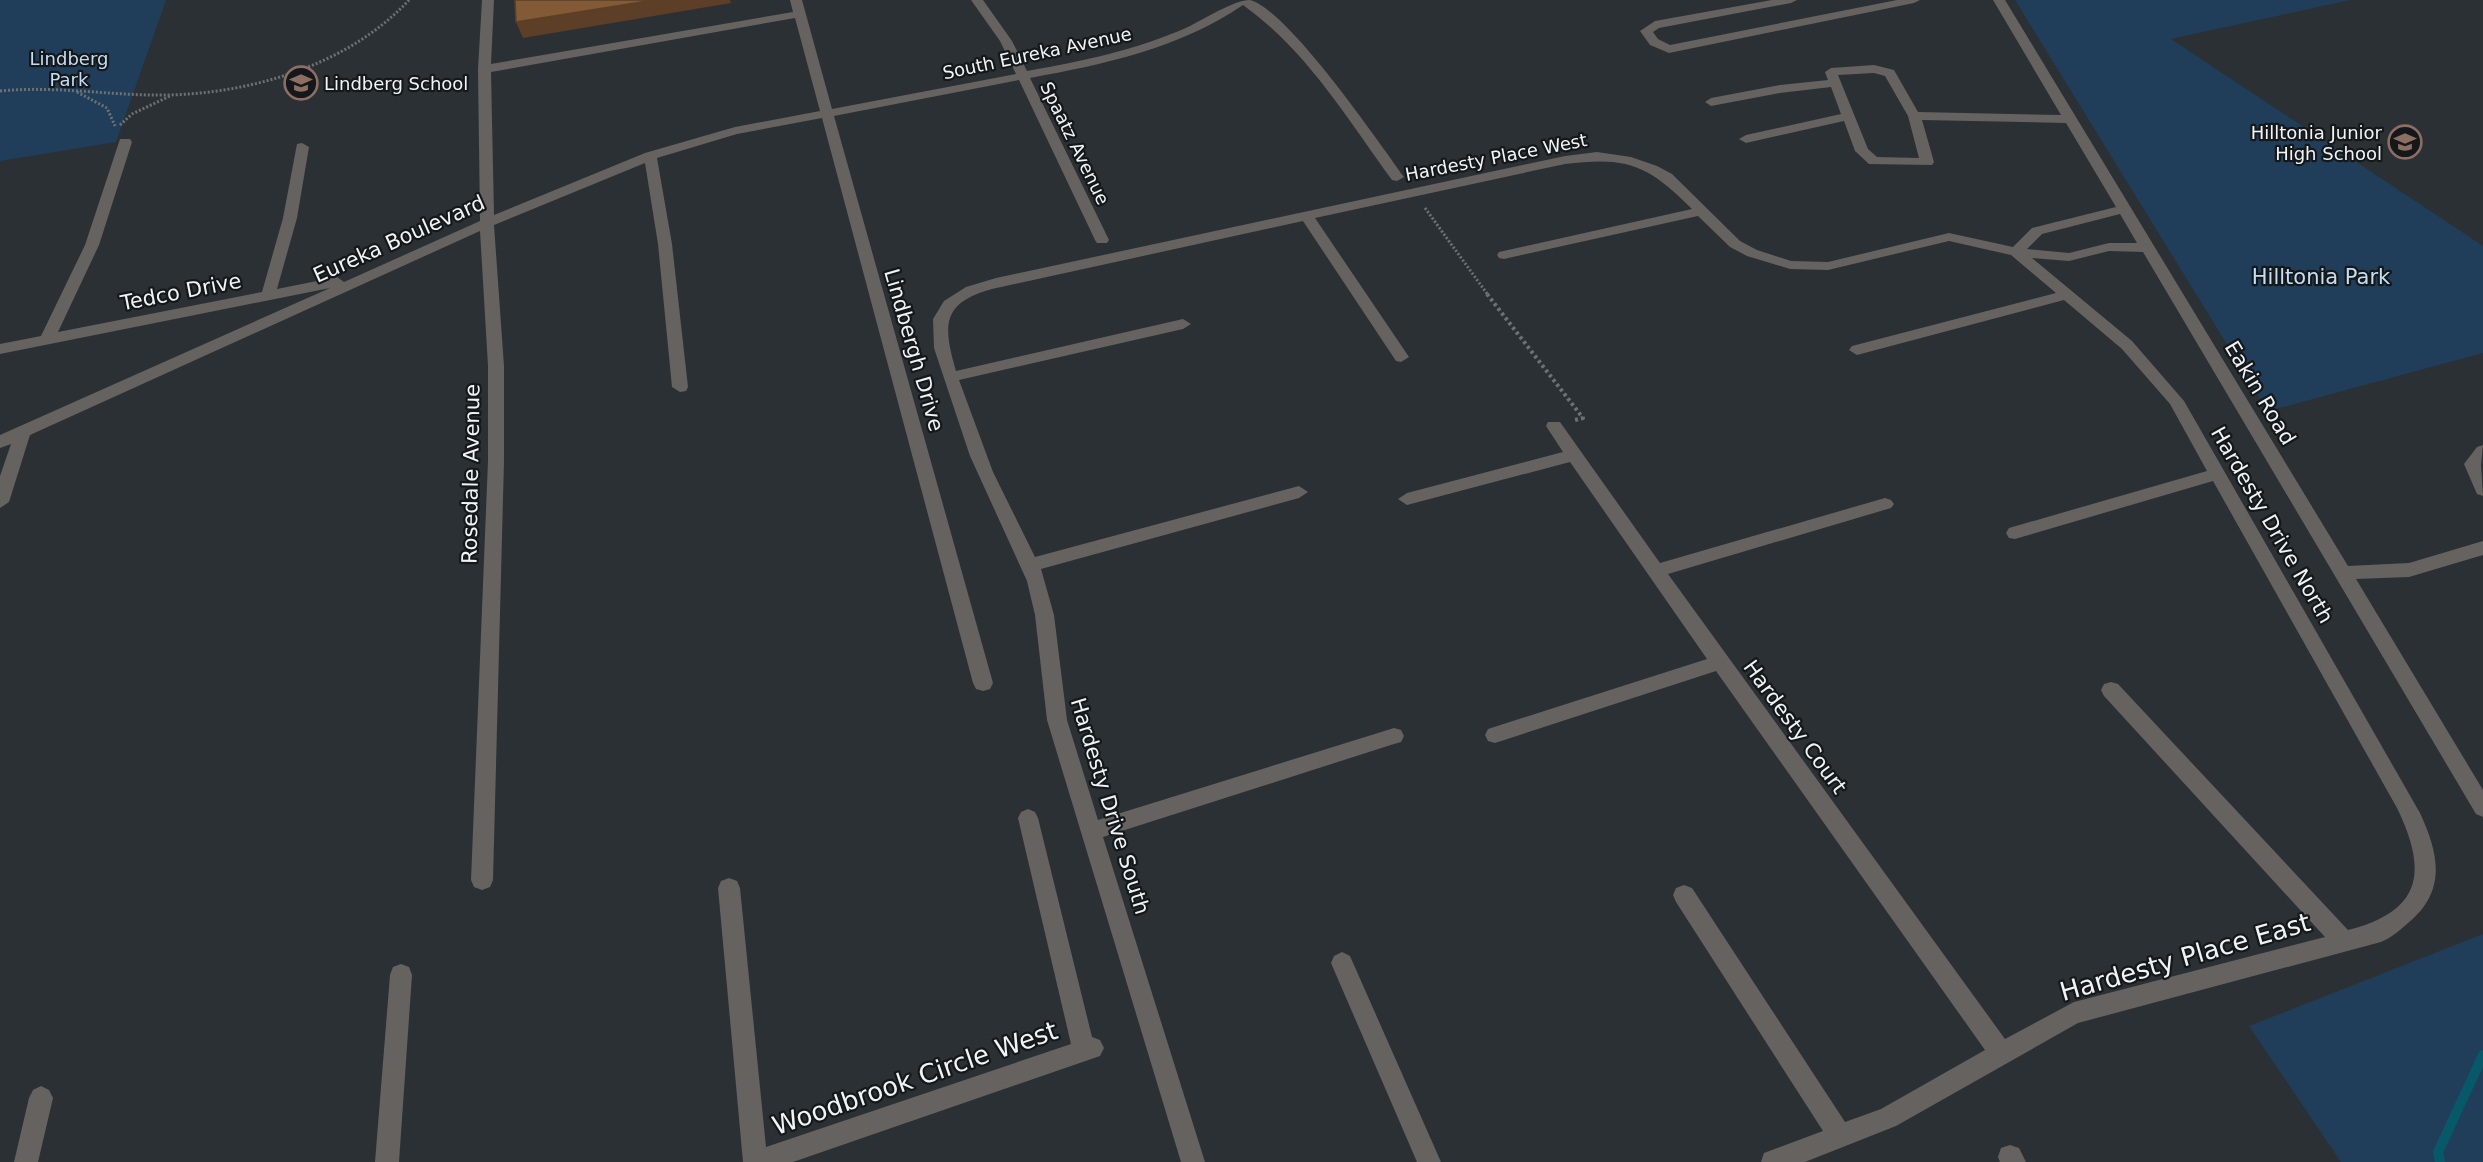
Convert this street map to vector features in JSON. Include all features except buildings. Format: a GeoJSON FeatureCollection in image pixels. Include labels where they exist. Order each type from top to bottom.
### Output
{"type":"FeatureCollection","features":[{"type":"Feature","properties":{"kind":"street","name":"Rosedale Avenue"},"geometry":{"type":"LineString","coordinates":[[482,880],[496,461],[496,366],[488,222],[484,69],[488,0]]}},
{"type":"Feature","properties":{"kind":"street","name":"Lindbergh Drive"},"geometry":{"type":"LineString","coordinates":[[796,0],[882,319],[926,467],[983,683]]}},
{"type":"Feature","properties":{"kind":"street","name":"Spaatz Avenue"},"geometry":{"type":"LineString","coordinates":[[977,0],[1006,41],[1102,240]]}},
{"type":"Feature","properties":{"kind":"street"},"geometry":{"type":"LineString","coordinates":[[1243,0],[1271,20],[1305,52],[1397,177]]}},
{"type":"Feature","properties":{"kind":"street","name":"South Eureka Avenue"},"geometry":{"type":"LineString","coordinates":[[828,113],[1116,58],[1152,47],[1230,10],[1243,0]]}},
{"type":"Feature","properties":{"kind":"street"},"geometry":{"type":"LineString","coordinates":[[1791,0],[1655,25],[1646,30],[1654,42],[1669,49],[1914,0]]}},
{"type":"Feature","properties":{"kind":"street","name":"Eakin Road"},"geometry":{"type":"LineString","coordinates":[[1999,0],[2483,808]]}},
{"type":"Feature","properties":{"kind":"street"},"geometry":{"type":"LineString","coordinates":[[484,69],[800,14]]}},
{"type":"Feature","properties":{"kind":"street"},"geometry":{"type":"LineString","coordinates":[[1874,69],[1890,73],[1914,116],[1927,162],[1874,161],[1862,151],[1836,83],[1831,72],[1874,69]]}},
{"type":"Feature","properties":{"kind":"street"},"geometry":{"type":"LineString","coordinates":[[1711,102],[1780,88],[1836,83]]}},
{"type":"Feature","properties":{"kind":"street","name":"Eureka Boulevard"},"geometry":{"type":"LineString","coordinates":[[0,442],[488,222],[650,156],[735,131],[828,113]]}},
{"type":"Feature","properties":{"kind":"street"},"geometry":{"type":"LineString","coordinates":[[1746,139],[1849,116]]}},
{"type":"Feature","properties":{"kind":"street"},"geometry":{"type":"LineString","coordinates":[[1914,116],[2071,119]]}},
{"type":"Feature","properties":{"kind":"street"},"geometry":{"type":"LineString","coordinates":[[47,340],[92,245],[125,142]]}},
{"type":"Feature","properties":{"kind":"street"},"geometry":{"type":"LineString","coordinates":[[268,296],[290,218],[302,147]]}},
{"type":"Feature","properties":{"kind":"street"},"geometry":{"type":"LineString","coordinates":[[650,156],[665,244],[680,387]]}},
{"type":"Feature","properties":{"kind":"street","name":"Hardesty Place West"},"geometry":{"type":"LineString","coordinates":[[955,299],[974,289],[996,283],[1565,160],[1597,156],[1631,161],[1668,177],[1735,244],[1752,253],[1790,265],[1828,266],[1949,237],[2016,252],[2069,257],[2109,248],[2149,248]]}},
{"type":"Feature","properties":{"kind":"street"},"geometry":{"type":"LineString","coordinates":[[2016,252],[2037,231],[2125,209]]}},
{"type":"Feature","properties":{"kind":"street"},"geometry":{"type":"LineString","coordinates":[[1504,255],[1701,211]]}},
{"type":"Feature","properties":{"kind":"street"},"geometry":{"type":"LineString","coordinates":[[1307,216],[1401,357]]}},
{"type":"Feature","properties":{"kind":"street","name":"Hardesty Drive North"},"geometry":{"type":"LineString","coordinates":[[2016,252],[2127,345],[2176,401],[2404,802],[2420,834],[2426,867]]}},
{"type":"Feature","properties":{"kind":"street","name":"Tedco Drive"},"geometry":{"type":"LineString","coordinates":[[0,349],[371,275]]}},
{"type":"Feature","properties":{"kind":"street"},"geometry":{"type":"LineString","coordinates":[[1857,350],[2067,295]]}},
{"type":"Feature","properties":{"kind":"street","name":"Hardesty Drive South"},"geometry":{"type":"LineString","coordinates":[[955,299],[942,316],[938,335],[970,441],[1036,581],[1048,633],[1052,693],[1057,720],[1194,1162]]}},
{"type":"Feature","properties":{"kind":"street"},"geometry":{"type":"LineString","coordinates":[[951,377],[1183,324]]}},
{"type":"Feature","properties":{"kind":"street","name":"Hardesty Court"},"geometry":{"type":"LineString","coordinates":[[1554,426],[1720,662],[2001,1053]]}},
{"type":"Feature","properties":{"kind":"street"},"geometry":{"type":"LineString","coordinates":[[0,502],[23,431]]}},
{"type":"Feature","properties":{"kind":"street"},"geometry":{"type":"LineString","coordinates":[[2483,452],[2472,464],[2483,490]]}},
{"type":"Feature","properties":{"kind":"street"},"geometry":{"type":"LineString","coordinates":[[1407,499],[1574,455]]}},
{"type":"Feature","properties":{"kind":"street"},"geometry":{"type":"LineString","coordinates":[[2015,533],[2217,474]]}},
{"type":"Feature","properties":{"kind":"street"},"geometry":{"type":"LineString","coordinates":[[1030,565],[1299,492]]}},
{"type":"Feature","properties":{"kind":"street"},"geometry":{"type":"LineString","coordinates":[[1656,571],[1885,504]]}},
{"type":"Feature","properties":{"kind":"street"},"geometry":{"type":"LineString","coordinates":[[2343,573],[2409,570],[2483,548]]}},
{"type":"Feature","properties":{"kind":"street"},"geometry":{"type":"LineString","coordinates":[[1495,735],[1720,662]]}},
{"type":"Feature","properties":{"kind":"street"},"geometry":{"type":"LineString","coordinates":[[2111,690],[2344,942]]}},
{"type":"Feature","properties":{"kind":"street"},"geometry":{"type":"LineString","coordinates":[[1092,831],[1394,736]]}},
{"type":"Feature","properties":{"kind":"street","name":"Woodbrook Circle West"},"geometry":{"type":"LineString","coordinates":[[756,1162],[1088,1049],[1028,818]]}},
{"type":"Feature","properties":{"kind":"street","name":"Hardesty Place East"},"geometry":{"type":"LineString","coordinates":[[1773,1162],[1888,1118],[2074,1013],[2381,932],[2419,897],[2426,867]]}},
{"type":"Feature","properties":{"kind":"street"},"geometry":{"type":"LineString","coordinates":[[729,888],[756,1162]]}},
{"type":"Feature","properties":{"kind":"street"},"geometry":{"type":"LineString","coordinates":[[1684,895],[1841,1137]]}},
{"type":"Feature","properties":{"kind":"street"},"geometry":{"type":"LineString","coordinates":[[1342,963],[1429,1162]]}},
{"type":"Feature","properties":{"kind":"street"},"geometry":{"type":"LineString","coordinates":[[387,1162],[401,975]]}},
{"type":"Feature","properties":{"kind":"street"},"geometry":{"type":"LineString","coordinates":[[26,1162],[41,1098]]}},
{"type":"Feature","properties":{"kind":"path"},"geometry":{"type":"LineString","coordinates":[[0,91],[40,88],[174,95],[261,79],[303,67],[342,52],[375,33],[409,0]]}},
{"type":"Feature","properties":{"kind":"path"},"geometry":{"type":"LineString","coordinates":[[74,90],[98,100],[107,107],[115,117],[116,129],[132,114],[174,95]]}},
{"type":"Feature","properties":{"kind":"path"},"geometry":{"type":"LineString","coordinates":[[1415,192],[1465,265],[1584,418],[1554,426]]}},
{"type":"Feature","properties":{"kind":"green space","name":"Lindberg Park"},"geometry":{"type":"Polygon","coordinates":[[[0,0],[166,0],[116,142],[0,161],[0,0]]]}},
{"type":"Feature","properties":{"kind":"green space","name":"Hilltonia Park"},"geometry":{"type":"Polygon","coordinates":[[[2015,0],[2350,0],[2171,39],[2483,246],[2483,353],[2268,411],[2015,0]]]}},
{"type":"Feature","properties":{"kind":"green space"},"geometry":{"type":"Polygon","coordinates":[[[2483,934],[2483,1162],[2341,1162],[2249,1026],[2483,934]]]}},
{"type":"Feature","properties":{"kind":"waterway"},"geometry":{"type":"LineString","coordinates":[[2440,1162],[2438,1152],[2483,1055]]}},
{"type":"Feature","properties":{"kind":"place","name":"Lindberg School"},"geometry":{"type":"Point","coordinates":[301,83]}},
{"type":"Feature","properties":{"kind":"place","name":"Hilltonia Junior High School"},"geometry":{"type":"Point","coordinates":[2405,142]}}]}
